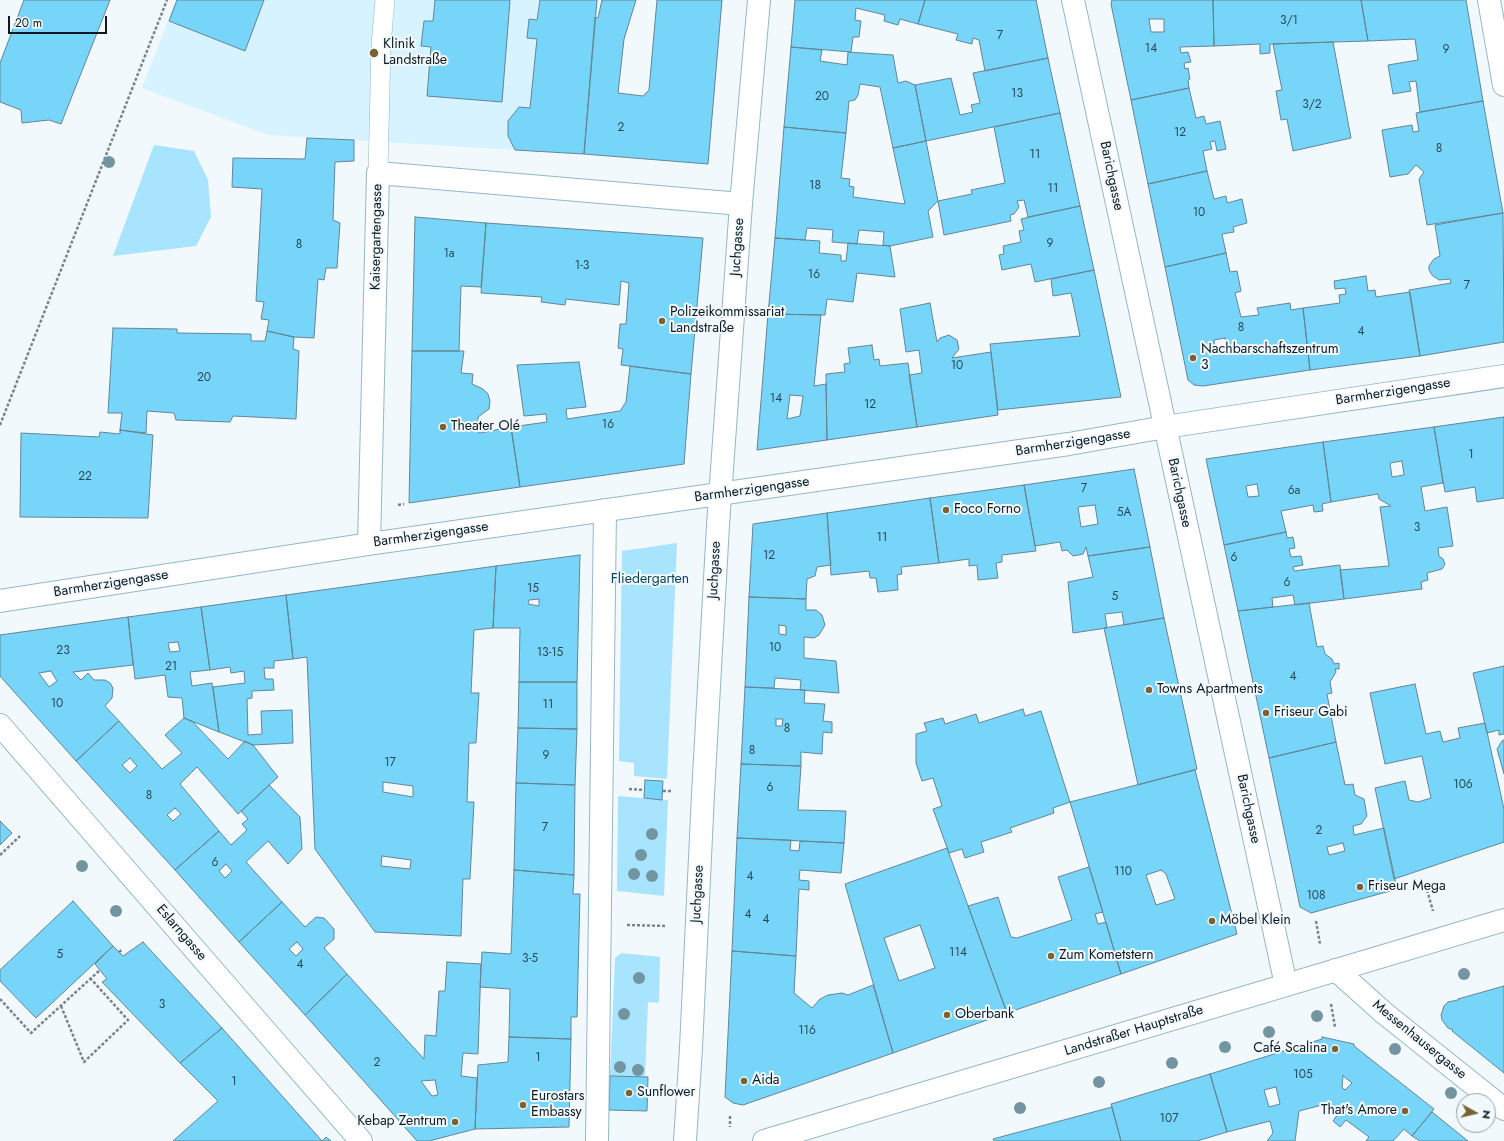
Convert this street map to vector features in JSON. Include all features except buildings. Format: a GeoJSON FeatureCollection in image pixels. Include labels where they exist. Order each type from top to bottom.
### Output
{"type":"FeatureCollection","features":[{"type":"Feature","properties":{"kind":"street","name":"Juchgasse"},"geometry":{"type":"LineString","coordinates":[[685,1141],[720,494],[741,204],[759,0]]}},
{"type":"Feature","properties":{"kind":"street","name":"Barichgasse"},"geometry":{"type":"LineString","coordinates":[[1073,0],[1286,985]]}},
{"type":"Feature","properties":{"kind":"street"},"geometry":{"type":"LineString","coordinates":[[1489,0],[1504,85]]}},
{"type":"Feature","properties":{"kind":"street","name":"Kaisergartengasse"},"geometry":{"type":"LineString","coordinates":[[369,544],[378,173],[741,204]]}},
{"type":"Feature","properties":{"kind":"street","name":"Barmherzigengasse"},"geometry":{"type":"LineString","coordinates":[[0,601],[369,544],[1069,444],[1165,427],[1504,376]]}},
{"type":"Feature","properties":{"kind":"street"},"geometry":{"type":"LineString","coordinates":[[597,1141],[605,510]]}},
{"type":"Feature","properties":{"kind":"street","name":"Eslarngasse"},"geometry":{"type":"LineString","coordinates":[[0,725],[361,1141]]}},
{"type":"Feature","properties":{"kind":"street","name":"Landstraßer Hauptstraße"},"geometry":{"type":"LineString","coordinates":[[764,1141],[1504,920]]}},
{"type":"Feature","properties":{"kind":"street","name":"Messenhausergasse"},"geometry":{"type":"LineString","coordinates":[[1336,970],[1384,1013],[1504,1109]]}},
{"type":"Feature","properties":{"kind":"lane"},"geometry":{"type":"LineString","coordinates":[[378,173],[381,45],[385,0]]}},
{"type":"Feature","properties":{"kind":"path"},"geometry":{"type":"LineString","coordinates":[[0,425],[167,0]]}},
{"type":"Feature","properties":{"kind":"path"},"geometry":{"type":"LineString","coordinates":[[663,791],[672,791]]}},
{"type":"Feature","properties":{"kind":"path"},"geometry":{"type":"LineString","coordinates":[[0,855],[20,836]]}},
{"type":"Feature","properties":{"kind":"path"},"geometry":{"type":"LineString","coordinates":[[1427,890],[1434,913]]}},
{"type":"Feature","properties":{"kind":"path"},"geometry":{"type":"LineString","coordinates":[[624,925],[667,926]]}},
{"type":"Feature","properties":{"kind":"path"},"geometry":{"type":"LineString","coordinates":[[119,952],[122,948]]}},
{"type":"Feature","properties":{"kind":"path"},"geometry":{"type":"LineString","coordinates":[[0,999],[31,1033],[100,970]]}},
{"type":"Feature","properties":{"kind":"path"},"geometry":{"type":"LineString","coordinates":[[61,1006],[84,1062],[128,1020],[91,979]]}},
{"type":"Feature","properties":{"kind":"path"},"geometry":{"type":"LineString","coordinates":[[730,1116],[730,1127]]}},
{"type":"Feature","properties":{"kind":"shaded area","name":"Klinik Landstraße"},"geometry":{"type":"Polygon","coordinates":[[[176,0],[599,0],[595,17],[584,154],[268,135],[142,88],[176,0]]]}},
{"type":"Feature","properties":{"kind":"green space"},"geometry":{"type":"Polygon","coordinates":[[[154,145],[194,151],[208,180],[211,217],[196,246],[113,256],[154,145]]]}},
{"type":"Feature","properties":{"kind":"green space","name":"Fliedergarten"},"geometry":{"type":"Polygon","coordinates":[[[677,543],[667,779],[634,776],[634,763],[619,761],[622,551],[677,543]]]}},
{"type":"Feature","properties":{"kind":"green space"},"geometry":{"type":"Polygon","coordinates":[[[618,796],[668,800],[664,896],[617,891],[618,796]]]}},
{"type":"Feature","properties":{"kind":"green space"},"geometry":{"type":"Polygon","coordinates":[[[621,953],[660,957],[659,1003],[648,1002],[645,1077],[610,1076],[615,958],[621,953]]]}},
{"type":"Feature","properties":{"kind":"place","name":"Klinik Landstraße"},"geometry":{"type":"Point","coordinates":[374,53]}},
{"type":"Feature","properties":{"kind":"place","name":"Polizeikommissariat Landstraße"},"geometry":{"type":"Point","coordinates":[662,321]}},
{"type":"Feature","properties":{"kind":"place","name":"Nachbarschaftszentrum 3"},"geometry":{"type":"Point","coordinates":[1193,358]}},
{"type":"Feature","properties":{"kind":"place","name":"Theater Olé"},"geometry":{"type":"Point","coordinates":[443,427]}},
{"type":"Feature","properties":{"kind":"place","name":"Foco Forno"},"geometry":{"type":"Point","coordinates":[946,510]}},
{"type":"Feature","properties":{"kind":"place","name":"Towns Apartments"},"geometry":{"type":"Point","coordinates":[1149,690]}},
{"type":"Feature","properties":{"kind":"place","name":"Friseur Gabi"},"geometry":{"type":"Point","coordinates":[1266,713]}},
{"type":"Feature","properties":{"kind":"place","name":"Friseur Mega"},"geometry":{"type":"Point","coordinates":[1360,887]}},
{"type":"Feature","properties":{"kind":"place","name":"Möbel Klein"},"geometry":{"type":"Point","coordinates":[1212,921]}},
{"type":"Feature","properties":{"kind":"place","name":"Zum Kometstern"},"geometry":{"type":"Point","coordinates":[1051,956]}},
{"type":"Feature","properties":{"kind":"place","name":"Oberbank"},"geometry":{"type":"Point","coordinates":[947,1015]}},
{"type":"Feature","properties":{"kind":"place","name":"Café Scalina"},"geometry":{"type":"Point","coordinates":[1335,1049]}},
{"type":"Feature","properties":{"kind":"place","name":"Aida"},"geometry":{"type":"Point","coordinates":[744,1081]}},
{"type":"Feature","properties":{"kind":"place","name":"Sunflower"},"geometry":{"type":"Point","coordinates":[629,1093]}},
{"type":"Feature","properties":{"kind":"place","name":"Eurostars Embassy"},"geometry":{"type":"Point","coordinates":[523,1105]}},
{"type":"Feature","properties":{"kind":"place","name":"That's Amore"},"geometry":{"type":"Point","coordinates":[1405,1111]}},
{"type":"Feature","properties":{"kind":"place","name":"Kebap Zentrum"},"geometry":{"type":"Point","coordinates":[455,1122]}}]}
